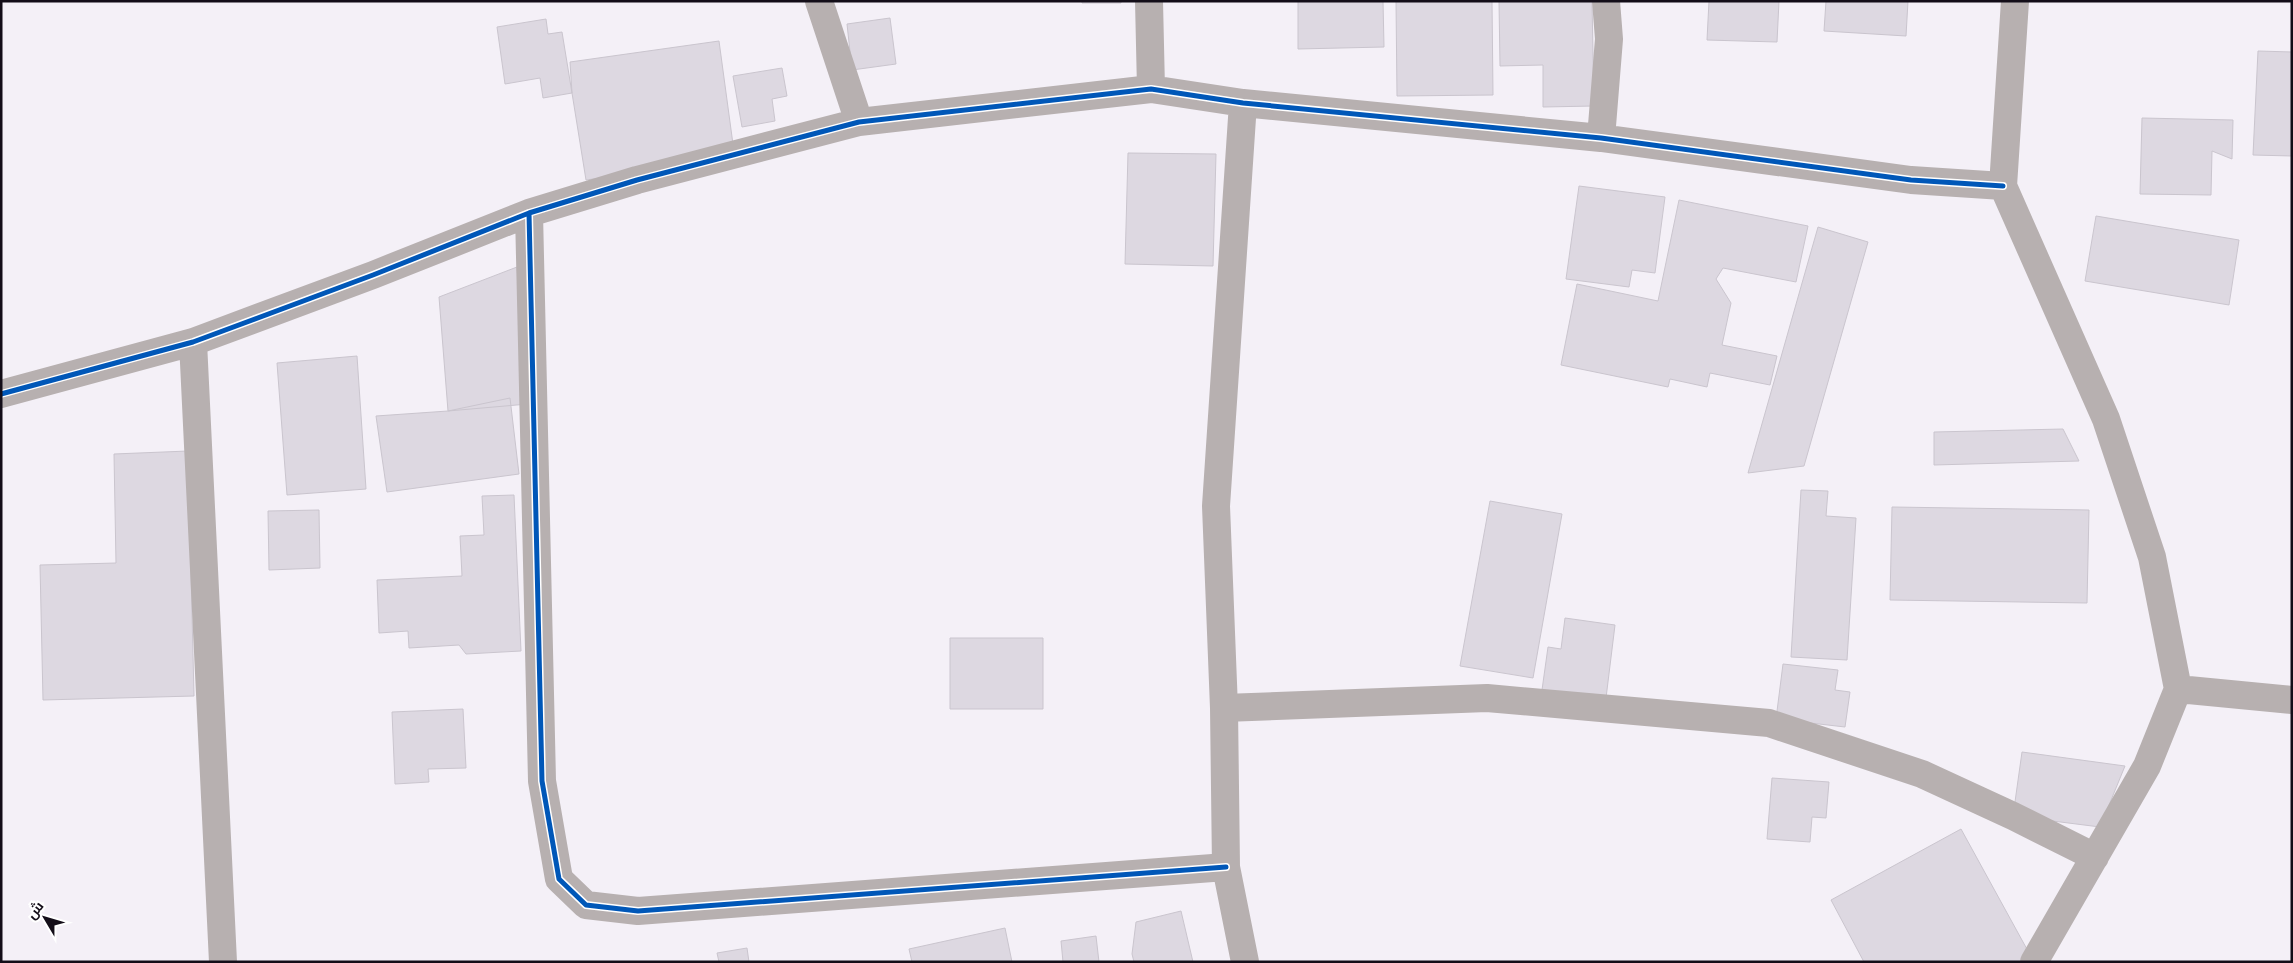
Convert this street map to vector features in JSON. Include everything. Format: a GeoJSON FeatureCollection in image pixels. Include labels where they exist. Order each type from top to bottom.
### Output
{"type":"FeatureCollection","features":[{"type":"Feature","properties":{"kind":"street"},"geometry":{"type":"LineString","coordinates":[[819,1],[859,122]]}},
{"type":"Feature","properties":{"kind":"street"},"geometry":{"type":"LineString","coordinates":[[1149,1],[1151,89]]}},
{"type":"Feature","properties":{"kind":"street"},"geometry":{"type":"LineString","coordinates":[[1601,138],[1609,39],[1606,1]]}},
{"type":"Feature","properties":{"kind":"street"},"geometry":{"type":"LineString","coordinates":[[2016,1],[2003,186],[2106,419],[2152,557],[2178,689],[2147,766],[2034,962]]}},
{"type":"Feature","properties":{"kind":"street"},"geometry":{"type":"LineString","coordinates":[[1,394],[193,342],[373,275],[529,213],[638,180],[859,122],[1151,89],[1243,103],[1601,138],[1911,180],[2003,186]]}},
{"type":"Feature","properties":{"kind":"street"},"geometry":{"type":"LineString","coordinates":[[1243,103],[1216,506],[1224,708],[1226,867],[1245,962]]}},
{"type":"Feature","properties":{"kind":"street"},"geometry":{"type":"LineString","coordinates":[[529,213],[542,781],[560,879],[586,905],[638,911],[1226,867]]}},
{"type":"Feature","properties":{"kind":"street"},"geometry":{"type":"LineString","coordinates":[[193,342],[223,962]]}},
{"type":"Feature","properties":{"kind":"street"},"geometry":{"type":"LineString","coordinates":[[2178,689],[2292,700]]}},
{"type":"Feature","properties":{"kind":"street"},"geometry":{"type":"LineString","coordinates":[[1224,708],[1486,698],[1769,723],[1922,774],[2095,857]]}},
{"type":"Feature","properties":{"kind":"building"},"geometry":{"type":"Polygon","coordinates":[[[1082,1],[1121,1],[1121,3],[1082,3],[1082,1]]]}},
{"type":"Feature","properties":{"kind":"building"},"geometry":{"type":"Polygon","coordinates":[[[1298,1],[1383,1],[1384,47],[1298,49],[1298,1]]]}},
{"type":"Feature","properties":{"kind":"building"},"geometry":{"type":"Polygon","coordinates":[[[1396,1],[1492,1],[1493,95],[1397,96],[1396,1]]]}},
{"type":"Feature","properties":{"kind":"building"},"geometry":{"type":"Polygon","coordinates":[[[1499,1],[1592,1],[1594,106],[1543,107],[1543,65],[1500,66],[1499,1]]]}},
{"type":"Feature","properties":{"kind":"building"},"geometry":{"type":"Polygon","coordinates":[[[1709,1],[1779,1],[1777,42],[1707,40],[1709,1]]]}},
{"type":"Feature","properties":{"kind":"building"},"geometry":{"type":"Polygon","coordinates":[[[1826,1],[1908,1],[1906,36],[1824,31],[1826,1]]]}},
{"type":"Feature","properties":{"kind":"building"},"geometry":{"type":"Polygon","coordinates":[[[890,18],[896,64],[852,70],[847,24],[890,18]]]}},
{"type":"Feature","properties":{"kind":"building"},"geometry":{"type":"Polygon","coordinates":[[[546,19],[548,34],[562,32],[572,93],[543,98],[540,78],[505,84],[497,27],[546,19]]]}},
{"type":"Feature","properties":{"kind":"building"},"geometry":{"type":"Polygon","coordinates":[[[719,41],[735,159],[586,180],[572,93],[570,62],[719,41]]]}},
{"type":"Feature","properties":{"kind":"building"},"geometry":{"type":"Polygon","coordinates":[[[2258,51],[2292,52],[2292,156],[2253,155],[2258,51]]]}},
{"type":"Feature","properties":{"kind":"building"},"geometry":{"type":"Polygon","coordinates":[[[782,68],[787,96],[772,99],[775,121],[742,127],[733,76],[782,68]]]}},
{"type":"Feature","properties":{"kind":"building"},"geometry":{"type":"Polygon","coordinates":[[[2142,118],[2233,120],[2232,159],[2212,151],[2211,195],[2140,194],[2142,118]]]}},
{"type":"Feature","properties":{"kind":"building"},"geometry":{"type":"Polygon","coordinates":[[[1128,153],[1216,154],[1213,266],[1125,264],[1128,153]]]}},
{"type":"Feature","properties":{"kind":"building"},"geometry":{"type":"Polygon","coordinates":[[[1579,186],[1665,197],[1655,273],[1632,270],[1629,287],[1566,279],[1579,186]]]}},
{"type":"Feature","properties":{"kind":"building"},"geometry":{"type":"Polygon","coordinates":[[[1679,200],[1808,226],[1796,282],[1723,268],[1716,279],[1731,303],[1722,345],[1777,356],[1770,385],[1710,373],[1707,387],[1670,379],[1668,387],[1561,365],[1577,284],[1658,301],[1679,200]]]}},
{"type":"Feature","properties":{"kind":"building"},"geometry":{"type":"Polygon","coordinates":[[[2096,216],[2239,240],[2229,305],[2085,281],[2096,216]]]}},
{"type":"Feature","properties":{"kind":"building"},"geometry":{"type":"Polygon","coordinates":[[[1818,227],[1868,242],[1804,466],[1748,473],[1818,227]]]}},
{"type":"Feature","properties":{"kind":"building"},"geometry":{"type":"Polygon","coordinates":[[[517,267],[528,404],[448,411],[439,297],[517,267]]]}},
{"type":"Feature","properties":{"kind":"building"},"geometry":{"type":"Polygon","coordinates":[[[357,356],[366,489],[287,495],[277,363],[357,356]]]}},
{"type":"Feature","properties":{"kind":"building"},"geometry":{"type":"Polygon","coordinates":[[[510,398],[519,474],[387,492],[376,416],[448,411],[510,398]]]}},
{"type":"Feature","properties":{"kind":"building"},"geometry":{"type":"Polygon","coordinates":[[[2063,429],[2079,461],[1934,465],[1934,432],[2063,429]]]}},
{"type":"Feature","properties":{"kind":"building"},"geometry":{"type":"Polygon","coordinates":[[[188,451],[194,696],[43,700],[40,565],[116,563],[114,454],[188,451]]]}},
{"type":"Feature","properties":{"kind":"building"},"geometry":{"type":"Polygon","coordinates":[[[1801,490],[1828,491],[1826,516],[1856,518],[1847,660],[1791,657],[1801,490]]]}},
{"type":"Feature","properties":{"kind":"building"},"geometry":{"type":"Polygon","coordinates":[[[514,495],[521,651],[466,654],[459,645],[409,648],[408,631],[379,633],[377,580],[462,576],[460,536],[484,535],[482,496],[514,495]]]}},
{"type":"Feature","properties":{"kind":"building"},"geometry":{"type":"Polygon","coordinates":[[[1490,501],[1562,514],[1533,678],[1460,666],[1490,501]]]}},
{"type":"Feature","properties":{"kind":"building"},"geometry":{"type":"Polygon","coordinates":[[[1892,507],[2089,510],[2087,603],[1890,600],[1892,507]]]}},
{"type":"Feature","properties":{"kind":"building"},"geometry":{"type":"Polygon","coordinates":[[[319,510],[320,568],[269,570],[268,511],[319,510]]]}},
{"type":"Feature","properties":{"kind":"building"},"geometry":{"type":"Polygon","coordinates":[[[1565,618],[1615,625],[1606,698],[1542,690],[1548,647],[1561,649],[1565,618]]]}},
{"type":"Feature","properties":{"kind":"building"},"geometry":{"type":"Polygon","coordinates":[[[950,638],[1043,638],[1043,709],[950,709],[950,638]]]}},
{"type":"Feature","properties":{"kind":"building"},"geometry":{"type":"Polygon","coordinates":[[[1783,664],[1838,670],[1835,690],[1850,692],[1845,727],[1776,719],[1783,664]]]}},
{"type":"Feature","properties":{"kind":"building"},"geometry":{"type":"Polygon","coordinates":[[[463,709],[466,768],[428,769],[429,782],[395,784],[392,712],[463,709]]]}},
{"type":"Feature","properties":{"kind":"building"},"geometry":{"type":"Polygon","coordinates":[[[2022,752],[2125,766],[2100,827],[2013,816],[2022,752]]]}},
{"type":"Feature","properties":{"kind":"building"},"geometry":{"type":"Polygon","coordinates":[[[1772,778],[1829,782],[1826,818],[1812,817],[1810,842],[1767,839],[1772,778]]]}},
{"type":"Feature","properties":{"kind":"building"},"geometry":{"type":"Polygon","coordinates":[[[1961,829],[2034,962],[1864,962],[1831,900],[1961,829]]]}},
{"type":"Feature","properties":{"kind":"building"},"geometry":{"type":"Polygon","coordinates":[[[1181,911],[1193,962],[1134,962],[1132,954],[1136,922],[1181,911]]]}},
{"type":"Feature","properties":{"kind":"building"},"geometry":{"type":"Polygon","coordinates":[[[1005,928],[1012,962],[912,962],[909,949],[1005,928]]]}},
{"type":"Feature","properties":{"kind":"building"},"geometry":{"type":"Polygon","coordinates":[[[1096,936],[1099,962],[1063,962],[1061,941],[1096,936]]]}},
{"type":"Feature","properties":{"kind":"building"},"geometry":{"type":"Polygon","coordinates":[[[747,948],[749,962],[719,962],[717,953],[747,948]]]}},
{"type":"Feature","properties":{"kind":"cycle path"},"geometry":{"type":"LineString","coordinates":[[1,394],[193,342],[373,275],[529,213],[637,180],[859,122],[1151,89],[1243,103],[1601,138],[1911,180],[2003,186]]}},
{"type":"Feature","properties":{"kind":"cycle path"},"geometry":{"type":"LineString","coordinates":[[529,213],[542,781],[559,879],[586,905],[638,911],[1226,867]]}}]}
